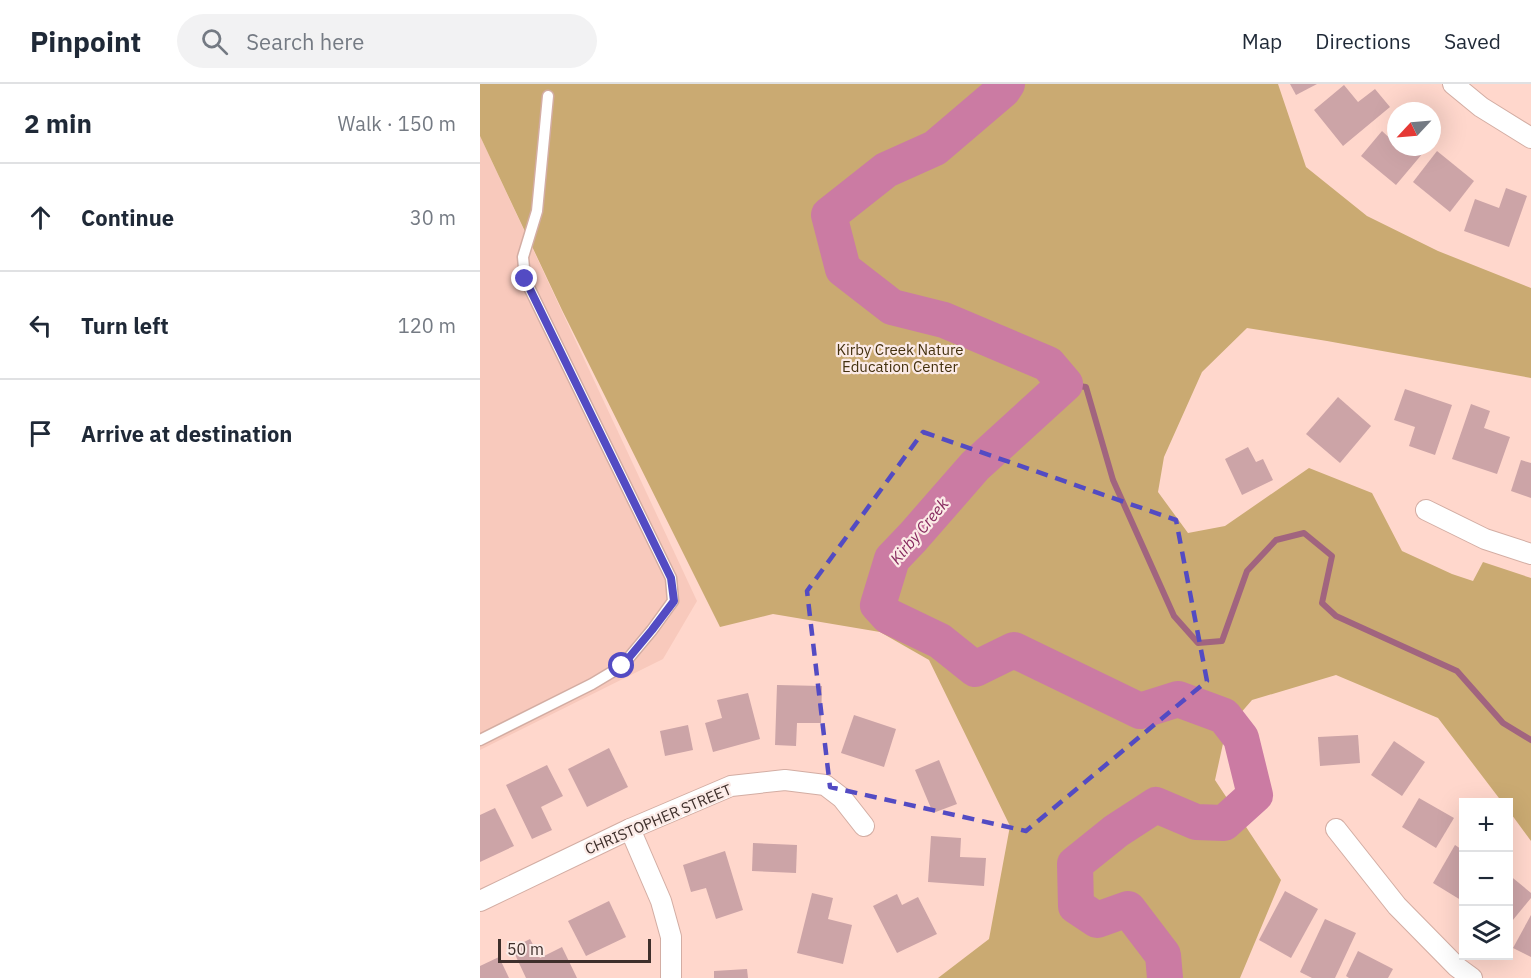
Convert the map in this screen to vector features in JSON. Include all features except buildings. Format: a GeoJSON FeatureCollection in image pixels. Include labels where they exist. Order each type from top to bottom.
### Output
{"type":"FeatureCollection","features":[{"type":"Feature","properties":{"kind":"street"},"geometry":{"type":"LineString","coordinates":[[1453,84],[1480,107],[1531,138]]}},
{"type":"Feature","properties":{"kind":"street"},"geometry":{"type":"LineString","coordinates":[[1426,510],[1485,539],[1531,554]]}},
{"type":"Feature","properties":{"kind":"street","name":"CHRISTOPHER STREET"},"geometry":{"type":"LineString","coordinates":[[480,901],[630,829],[731,786],[785,780],[825,785],[842,798],[864,826]]}},
{"type":"Feature","properties":{"kind":"street"},"geometry":{"type":"LineString","coordinates":[[630,829],[661,901],[671,937],[671,978]]}},
{"type":"Feature","properties":{"kind":"street"},"geometry":{"type":"LineString","coordinates":[[1336,829],[1397,906],[1457,968],[1472,978]]}},
{"type":"Feature","properties":{"kind":"lane"},"geometry":{"type":"LineString","coordinates":[[480,740],[592,684],[622,666],[674,601],[671,578],[525,279],[523,257],[537,211],[548,96]]}},
{"type":"Feature","properties":{"kind":"highlighted area"},"geometry":{"type":"Polygon","coordinates":[[[923,432],[1176,520],[1207,681],[1026,831],[830,787],[807,591],[923,432]]]}},
{"type":"Feature","properties":{"kind":"shaded area"},"geometry":{"type":"Polygon","coordinates":[[[480,136],[697,601],[663,659],[480,750],[480,136]]]}},
{"type":"Feature","properties":{"kind":"green space","name":"Kirby Creek Nature Education Center"},"geometry":{"type":"Polygon","coordinates":[[[480,84],[1278,84],[1306,167],[1367,216],[1438,251],[1531,288],[1531,378],[1247,328],[1202,372],[1164,457],[1158,492],[1188,533],[1225,526],[1309,468],[1372,493],[1402,551],[1473,581],[1483,562],[1531,578],[1531,841],[1513,816],[1513,798],[1499,798],[1438,718],[1336,675],[1252,700],[1226,730],[1215,780],[1281,880],[1240,978],[938,978],[989,939],[1010,826],[929,660],[880,632],[773,614],[720,627],[562,310],[480,136],[480,84]]]}},
{"type":"Feature","properties":{"kind":"waterway","name":"Kirby Creek"},"geometry":{"type":"LineString","coordinates":[[1007,84],[1003,90],[935,148],[886,170],[829,215],[843,269],[892,307],[944,320],[1048,364],[1065,384],[975,466],[892,559],[878,605],[888,616],[940,641],[975,669],[1014,650],[1140,711],[1178,699],[1224,716],[1241,738],[1255,795],[1224,823],[1196,822],[1156,805],[1116,831],[1075,864],[1076,906],[1097,920],[1128,909],[1163,955],[1165,978]]}},
{"type":"Feature","properties":{"kind":"waterway"},"geometry":{"type":"LineString","coordinates":[[1065,384],[1086,387],[1113,480],[1174,616],[1198,643],[1222,641],[1247,571],[1276,540],[1304,533],[1332,556],[1322,603],[1336,616],[1457,671],[1503,723],[1531,740]]}},
{"type":"Feature","properties":{"kind":"route"},"geometry":{"type":"LineString","coordinates":[[525,279],[671,578],[674,601],[622,666]]}}]}
